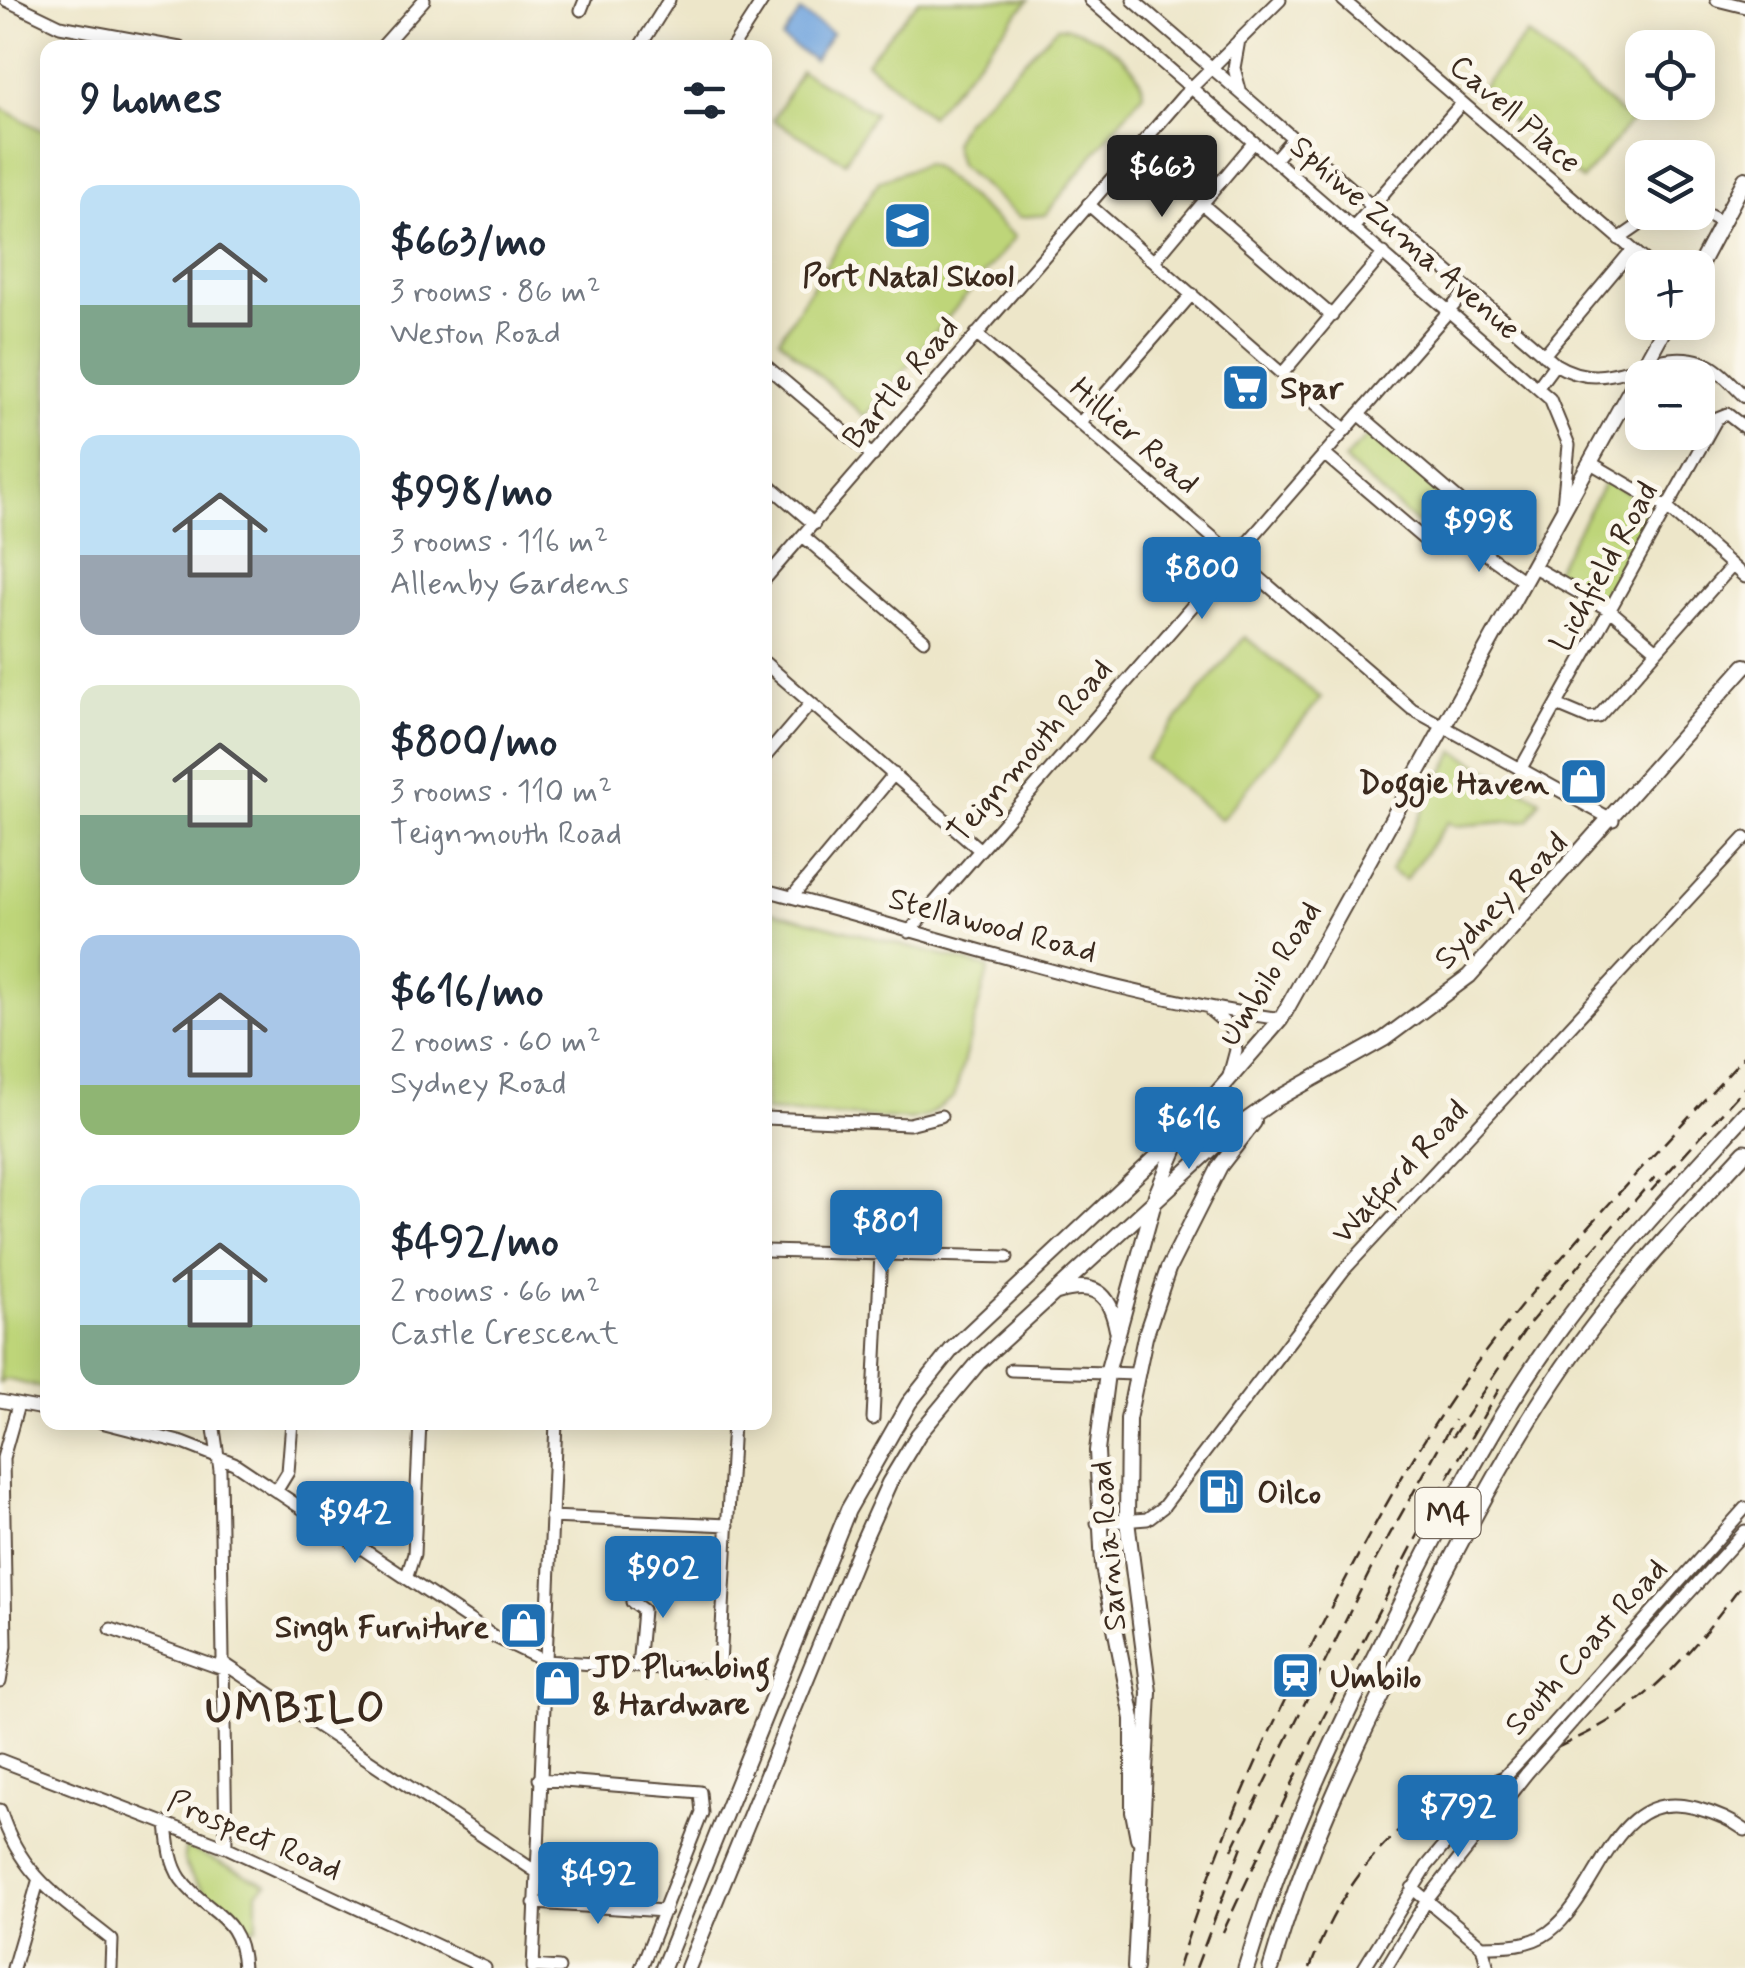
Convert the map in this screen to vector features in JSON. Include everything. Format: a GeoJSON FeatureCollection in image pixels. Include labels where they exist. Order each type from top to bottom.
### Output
{"type":"FeatureCollection","features":[{"type":"Feature","properties":{"kind":"highway","name":"M4"},"geometry":{"type":"LineString","coordinates":[[1246,1968],[1274,1877],[1313,1780],[1474,1464],[1562,1326],[1618,1255],[1745,1114]]}},
{"type":"Feature","properties":{"kind":"highway","name":"M4"},"geometry":{"type":"LineString","coordinates":[[1270,1968],[1292,1895],[1333,1792],[1518,1438],[1636,1272],[1745,1152]]}},
{"type":"Feature","properties":{"kind":"main road"},"geometry":{"type":"LineString","coordinates":[[1707,250],[1745,179]]}},
{"type":"Feature","properties":{"kind":"main road","name":"Umbilo Road"},"geometry":{"type":"LineString","coordinates":[[663,1968],[848,1510],[888,1435],[952,1350],[1184,1131],[1227,1086],[1280,1019],[1625,401]]}},
{"type":"Feature","properties":{"kind":"main road","name":"Sydney Road"},"geometry":{"type":"LineString","coordinates":[[1156,1195],[1275,1100],[1384,1039],[1469,976],[1612,820],[1745,666]]}},
{"type":"Feature","properties":{"kind":"main road","name":"Sarnia Road"},"geometry":{"type":"LineString","coordinates":[[1136,1968],[1149,1692],[1127,1522],[1124,1450],[1136,1374],[1168,1269],[1190,1223],[1229,1151],[1275,1100]]}},
{"type":"Feature","properties":{"kind":"main road","name":"Sarnia Road"},"geometry":{"type":"LineString","coordinates":[[1140,1845],[1133,1812],[1132,1705],[1097,1523],[1097,1451],[1108,1373],[1156,1195],[1184,1131]]}},
{"type":"Feature","properties":{"kind":"main road"},"geometry":{"type":"LineString","coordinates":[[688,1968],[889,1484],[932,1415],[960,1382],[1156,1195]]}},
{"type":"Feature","properties":{"kind":"main road"},"geometry":{"type":"LineString","coordinates":[[1050,1294],[1079,1286],[1097,1289],[1112,1305],[1118,1336]]}},
{"type":"Feature","properties":{"kind":"street"},"geometry":{"type":"LineString","coordinates":[[6,0],[60,26],[136,40]]}},
{"type":"Feature","properties":{"kind":"street"},"geometry":{"type":"LineString","coordinates":[[388,40],[424,0]]}},
{"type":"Feature","properties":{"kind":"street"},"geometry":{"type":"LineString","coordinates":[[644,40],[670,0]]}},
{"type":"Feature","properties":{"kind":"street"},"geometry":{"type":"LineString","coordinates":[[737,40],[762,0]]}},
{"type":"Feature","properties":{"kind":"street","name":"Sphiwe Zuma Avenue"},"geometry":{"type":"LineString","coordinates":[[1090,0],[1538,386],[1556,407],[1567,431],[1568,474],[1561,514]]}},
{"type":"Feature","properties":{"kind":"street","name":"Sphiwe Zuma Avenue"},"geometry":{"type":"LineString","coordinates":[[1134,0],[1555,364],[1569,373],[1598,378],[1625,372]]}},
{"type":"Feature","properties":{"kind":"street","name":"Bartle Road"},"geometry":{"type":"LineString","coordinates":[[772,571],[1190,87],[1280,0]]}},
{"type":"Feature","properties":{"kind":"street","name":"Cavell Place"},"geometry":{"type":"LineString","coordinates":[[1343,0],[1632,250]]}},
{"type":"Feature","properties":{"kind":"street"},"geometry":{"type":"LineString","coordinates":[[1717,0],[1745,7]]}},
{"type":"Feature","properties":{"kind":"street"},"geometry":{"type":"LineString","coordinates":[[1240,36],[1234,68],[1242,94]]}},
{"type":"Feature","properties":{"kind":"street"},"geometry":{"type":"LineString","coordinates":[[1354,227],[1462,103]]}},
{"type":"Feature","properties":{"kind":"street"},"geometry":{"type":"LineString","coordinates":[[1274,160],[1293,138]]}},
{"type":"Feature","properties":{"kind":"street"},"geometry":{"type":"LineString","coordinates":[[1154,261],[1254,142]]}},
{"type":"Feature","properties":{"kind":"street"},"geometry":{"type":"LineString","coordinates":[[1088,204],[1346,430]]}},
{"type":"Feature","properties":{"kind":"street"},"geometry":{"type":"LineString","coordinates":[[1202,204],[1332,316]]}},
{"type":"Feature","properties":{"kind":"street"},"geometry":{"type":"LineString","coordinates":[[1715,218],[1722,222]]}},
{"type":"Feature","properties":{"kind":"street"},"geometry":{"type":"LineString","coordinates":[[1618,239],[1631,230]]}},
{"type":"Feature","properties":{"kind":"street"},"geometry":{"type":"LineString","coordinates":[[1282,374],[1384,253]]}},
{"type":"Feature","properties":{"kind":"street"},"geometry":{"type":"LineString","coordinates":[[1544,355],[1625,258]]}},
{"type":"Feature","properties":{"kind":"street","name":"Teignmouth Road"},"geometry":{"type":"LineString","coordinates":[[908,932],[1468,289]]}},
{"type":"Feature","properties":{"kind":"street"},"geometry":{"type":"LineString","coordinates":[[1080,424],[1192,294]]}},
{"type":"Feature","properties":{"kind":"street","name":"Hillier Road"},"geometry":{"type":"LineString","coordinates":[[976,334],[1403,702],[1612,820]]}},
{"type":"Feature","properties":{"kind":"street"},"geometry":{"type":"LineString","coordinates":[[1538,386],[1555,364]]}},
{"type":"Feature","properties":{"kind":"street"},"geometry":{"type":"LineString","coordinates":[[772,371],[873,456]]}},
{"type":"Feature","properties":{"kind":"street","name":"Sphiwe Zuma Avenue"},"geometry":{"type":"LineString","coordinates":[[1715,373],[1745,397]]}},
{"type":"Feature","properties":{"kind":"street"},"geometry":{"type":"LineString","coordinates":[[1359,414],[1459,500],[1459,535]]}},
{"type":"Feature","properties":{"kind":"street","name":"Lichfield Road"},"geometry":{"type":"LineString","coordinates":[[1520,770],[1719,415],[1731,415],[1745,428]]}},
{"type":"Feature","properties":{"kind":"street"},"geometry":{"type":"LineString","coordinates":[[1324,454],[1426,541],[1437,545],[1459,535]]}},
{"type":"Feature","properties":{"kind":"street"},"geometry":{"type":"LineString","coordinates":[[1591,463],[1666,506],[1745,577]]}},
{"type":"Feature","properties":{"kind":"street"},"geometry":{"type":"LineString","coordinates":[[772,488],[814,524]]}},
{"type":"Feature","properties":{"kind":"street"},"geometry":{"type":"LineString","coordinates":[[1459,535],[1524,581]]}},
{"type":"Feature","properties":{"kind":"street"},"geometry":{"type":"LineString","coordinates":[[803,536],[924,640]]}},
{"type":"Feature","properties":{"kind":"street"},"geometry":{"type":"LineString","coordinates":[[1532,566],[1611,610],[1657,650]]}},
{"type":"Feature","properties":{"kind":"street"},"geometry":{"type":"LineString","coordinates":[[1556,705],[1588,718],[1598,717],[1732,566]]}},
{"type":"Feature","properties":{"kind":"street"},"geometry":{"type":"LineString","coordinates":[[772,669],[980,850]]}},
{"type":"Feature","properties":{"kind":"street"},"geometry":{"type":"LineString","coordinates":[[772,749],[811,702]]}},
{"type":"Feature","properties":{"kind":"street"},"geometry":{"type":"LineString","coordinates":[[792,896],[894,774]]}},
{"type":"Feature","properties":{"kind":"street","name":"Watford Road"},"geometry":{"type":"LineString","coordinates":[[1097,1523],[1147,1519],[1164,1508],[1344,1270],[1745,838]]}},
{"type":"Feature","properties":{"kind":"street","name":"Stellawood Road"},"geometry":{"type":"LineString","coordinates":[[772,892],[908,932],[1208,1008],[1280,1019]]}},
{"type":"Feature","properties":{"kind":"street"},"geometry":{"type":"LineString","coordinates":[[1208,1008],[1232,1028],[1236,1050],[1227,1086]]}},
{"type":"Feature","properties":{"kind":"street"},"geometry":{"type":"LineString","coordinates":[[772,1118],[910,1124],[941,1116]]}},
{"type":"Feature","properties":{"kind":"street"},"geometry":{"type":"LineString","coordinates":[[772,1250],[1008,1257]]}},
{"type":"Feature","properties":{"kind":"street"},"geometry":{"type":"LineString","coordinates":[[873,1419],[882,1254]]}},
{"type":"Feature","properties":{"kind":"street"},"geometry":{"type":"LineString","coordinates":[[1011,1370],[1136,1374]]}},
{"type":"Feature","properties":{"kind":"street"},"geometry":{"type":"LineString","coordinates":[[0,1400],[40,1409]]}},
{"type":"Feature","properties":{"kind":"street"},"geometry":{"type":"LineString","coordinates":[[0,1682],[6,1646],[3,1458],[18,1405]]}},
{"type":"Feature","properties":{"kind":"street"},"geometry":{"type":"LineString","coordinates":[[128,1430],[216,1456],[277,1490],[492,1636],[544,1661],[709,1671],[720,1665],[734,1430]]}},
{"type":"Feature","properties":{"kind":"street"},"geometry":{"type":"LineString","coordinates":[[214,1430],[220,1470],[226,1847]]}},
{"type":"Feature","properties":{"kind":"street"},"geometry":{"type":"LineString","coordinates":[[277,1490],[288,1472],[291,1430]]}},
{"type":"Feature","properties":{"kind":"street"},"geometry":{"type":"LineString","coordinates":[[407,1576],[414,1548],[420,1430]]}},
{"type":"Feature","properties":{"kind":"street"},"geometry":{"type":"LineString","coordinates":[[555,1430],[534,1951],[529,1968],[559,1968]]}},
{"type":"Feature","properties":{"kind":"street","name":"South Coast Road"},"geometry":{"type":"LineString","coordinates":[[1364,1968],[1412,1888],[1475,1808],[1745,1508]]}},
{"type":"Feature","properties":{"kind":"street"},"geometry":{"type":"LineString","coordinates":[[550,1517],[728,1525]]}},
{"type":"Feature","properties":{"kind":"street","name":"South Coast Road"},"geometry":{"type":"LineString","coordinates":[[1386,1968],[1427,1900],[1527,1773],[1745,1532]]}},
{"type":"Feature","properties":{"kind":"street"},"geometry":{"type":"LineString","coordinates":[[632,1602],[643,1610],[638,1667]]}},
{"type":"Feature","properties":{"kind":"street"},"geometry":{"type":"LineString","coordinates":[[111,1629],[222,1666],[535,1871]]}},
{"type":"Feature","properties":{"kind":"street","name":"Prospect Road"},"geometry":{"type":"LineString","coordinates":[[0,1760],[226,1847],[484,1968]]}},
{"type":"Feature","properties":{"kind":"street"},"geometry":{"type":"LineString","coordinates":[[539,1779],[700,1792],[704,1809],[641,1968]]}},
{"type":"Feature","properties":{"kind":"street"},"geometry":{"type":"LineString","coordinates":[[1482,1946],[1522,1944],[1554,1928],[1629,1824],[1651,1807],[1678,1804],[1718,1815],[1745,1830]]}},
{"type":"Feature","properties":{"kind":"street"},"geometry":{"type":"LineString","coordinates":[[0,1810],[14,1847],[38,1882],[112,1940],[111,1968]]}},
{"type":"Feature","properties":{"kind":"street"},"geometry":{"type":"LineString","coordinates":[[168,1824],[179,1876],[228,1920],[240,1942],[243,1968]]}},
{"type":"Feature","properties":{"kind":"street"},"geometry":{"type":"LineString","coordinates":[[14,1968],[38,1882]]}},
{"type":"Feature","properties":{"kind":"street"},"geometry":{"type":"LineString","coordinates":[[1412,1888],[1482,1946],[1488,1968]]}},
{"type":"Feature","properties":{"kind":"street"},"geometry":{"type":"LineString","coordinates":[[534,1902],[666,1911]]}},
{"type":"Feature","properties":{"kind":"green space"},"geometry":{"type":"Polygon","coordinates":[[[919,0],[1029,0],[930,116],[866,62],[919,0]]]}},
{"type":"Feature","properties":{"kind":"green space"},"geometry":{"type":"Polygon","coordinates":[[[1057,27],[1083,32],[1111,48],[1133,69],[1143,93],[1045,215],[1019,217],[959,165],[953,143],[963,123],[1057,27]]]}},
{"type":"Feature","properties":{"kind":"green space"},"geometry":{"type":"Polygon","coordinates":[[[1527,34],[1631,122],[1582,180],[1478,92],[1527,34]]]}},
{"type":"Feature","properties":{"kind":"green space"},"geometry":{"type":"Polygon","coordinates":[[[801,71],[874,113],[845,162],[773,120],[801,71]]]}},
{"type":"Feature","properties":{"kind":"green space"},"geometry":{"type":"Polygon","coordinates":[[[0,107],[40,130],[40,1387],[5,1379],[0,1383],[0,107]]]}},
{"type":"Feature","properties":{"kind":"green space"},"geometry":{"type":"Polygon","coordinates":[[[924,164],[934,167],[1015,237],[865,417],[779,339],[879,181],[924,164]]]}},
{"type":"Feature","properties":{"kind":"green space"},"geometry":{"type":"Polygon","coordinates":[[[1371,432],[1455,503],[1457,513],[1443,538],[1434,539],[1344,460],[1371,432]]]}},
{"type":"Feature","properties":{"kind":"green space"},"geometry":{"type":"Polygon","coordinates":[[[1606,480],[1656,510],[1607,605],[1553,574],[1606,480]]]}},
{"type":"Feature","properties":{"kind":"green space"},"geometry":{"type":"Polygon","coordinates":[[[1245,637],[1321,698],[1221,820],[1145,759],[1245,637]]]}},
{"type":"Feature","properties":{"kind":"green space"},"geometry":{"type":"Polygon","coordinates":[[[1455,751],[1541,800],[1529,820],[1455,826],[1448,822],[1405,880],[1390,871],[1455,751]]]}},
{"type":"Feature","properties":{"kind":"green space"},"geometry":{"type":"Polygon","coordinates":[[[772,911],[989,968],[954,1097],[927,1116],[911,1120],[772,1111],[772,911]]]}},
{"type":"Feature","properties":{"kind":"green space"},"geometry":{"type":"Polygon","coordinates":[[[186,1847],[267,1884],[257,1892],[257,1927],[244,1930],[204,1891],[187,1869],[186,1847]]]}},
{"type":"Feature","properties":{"kind":"water"},"geometry":{"type":"Polygon","coordinates":[[[800,12],[832,33],[814,60],[782,39],[800,12]]]}},
{"type":"Feature","properties":{"kind":"railway"},"geometry":{"type":"LineString","coordinates":[[1178,1968],[1211,1871],[1271,1730],[1354,1562],[1420,1447],[1476,1364],[1539,1284],[1745,1055]]}},
{"type":"Feature","properties":{"kind":"railway"},"geometry":{"type":"LineString","coordinates":[[1651,1191],[1745,1087]]}},
{"type":"Feature","properties":{"kind":"railway"},"geometry":{"type":"LineString","coordinates":[[1452,1437],[1529,1324],[1655,1177]]}},
{"type":"Feature","properties":{"kind":"railway"},"geometry":{"type":"LineString","coordinates":[[1223,1932],[1322,1720],[1447,1479],[1499,1389]]}},
{"type":"Feature","properties":{"kind":"railway"},"geometry":{"type":"LineString","coordinates":[[1232,1850],[1376,1559],[1454,1420]]}},
{"type":"Feature","properties":{"kind":"railway"},"geometry":{"type":"LineString","coordinates":[[1310,1968],[1336,1910],[1392,1837],[1441,1800],[1580,1737],[1635,1703],[1686,1654],[1745,1580]]}},
{"type":"Feature","properties":{"kind":"railway"},"geometry":{"type":"LineString","coordinates":[[1196,1968],[1244,1841]]}},
{"type":"Feature","properties":{"kind":"place","name":"Port Natal Skool"},"geometry":{"type":"Point","coordinates":[908,225]}},
{"type":"Feature","properties":{"kind":"place","name":"Spar"},"geometry":{"type":"Point","coordinates":[1245,387]}},
{"type":"Feature","properties":{"kind":"place","name":"Doggie Haven"},"geometry":{"type":"Point","coordinates":[1584,782]}},
{"type":"Feature","properties":{"kind":"place","name":"Oilco"},"geometry":{"type":"Point","coordinates":[1222,1492]}},
{"type":"Feature","properties":{"kind":"place","name":"Singh Furniture"},"geometry":{"type":"Point","coordinates":[524,1626]}},
{"type":"Feature","properties":{"kind":"place","name":"Umbilo"},"geometry":{"type":"Point","coordinates":[1295,1676]}},
{"type":"Feature","properties":{"kind":"place","name":"JD Plumbing & Hardware"},"geometry":{"type":"Point","coordinates":[557,1684]}},
{"type":"Feature","properties":{"kind":"district","name":"UMBILO"},"geometry":{"type":"Point","coordinates":[296,1707]}}]}
